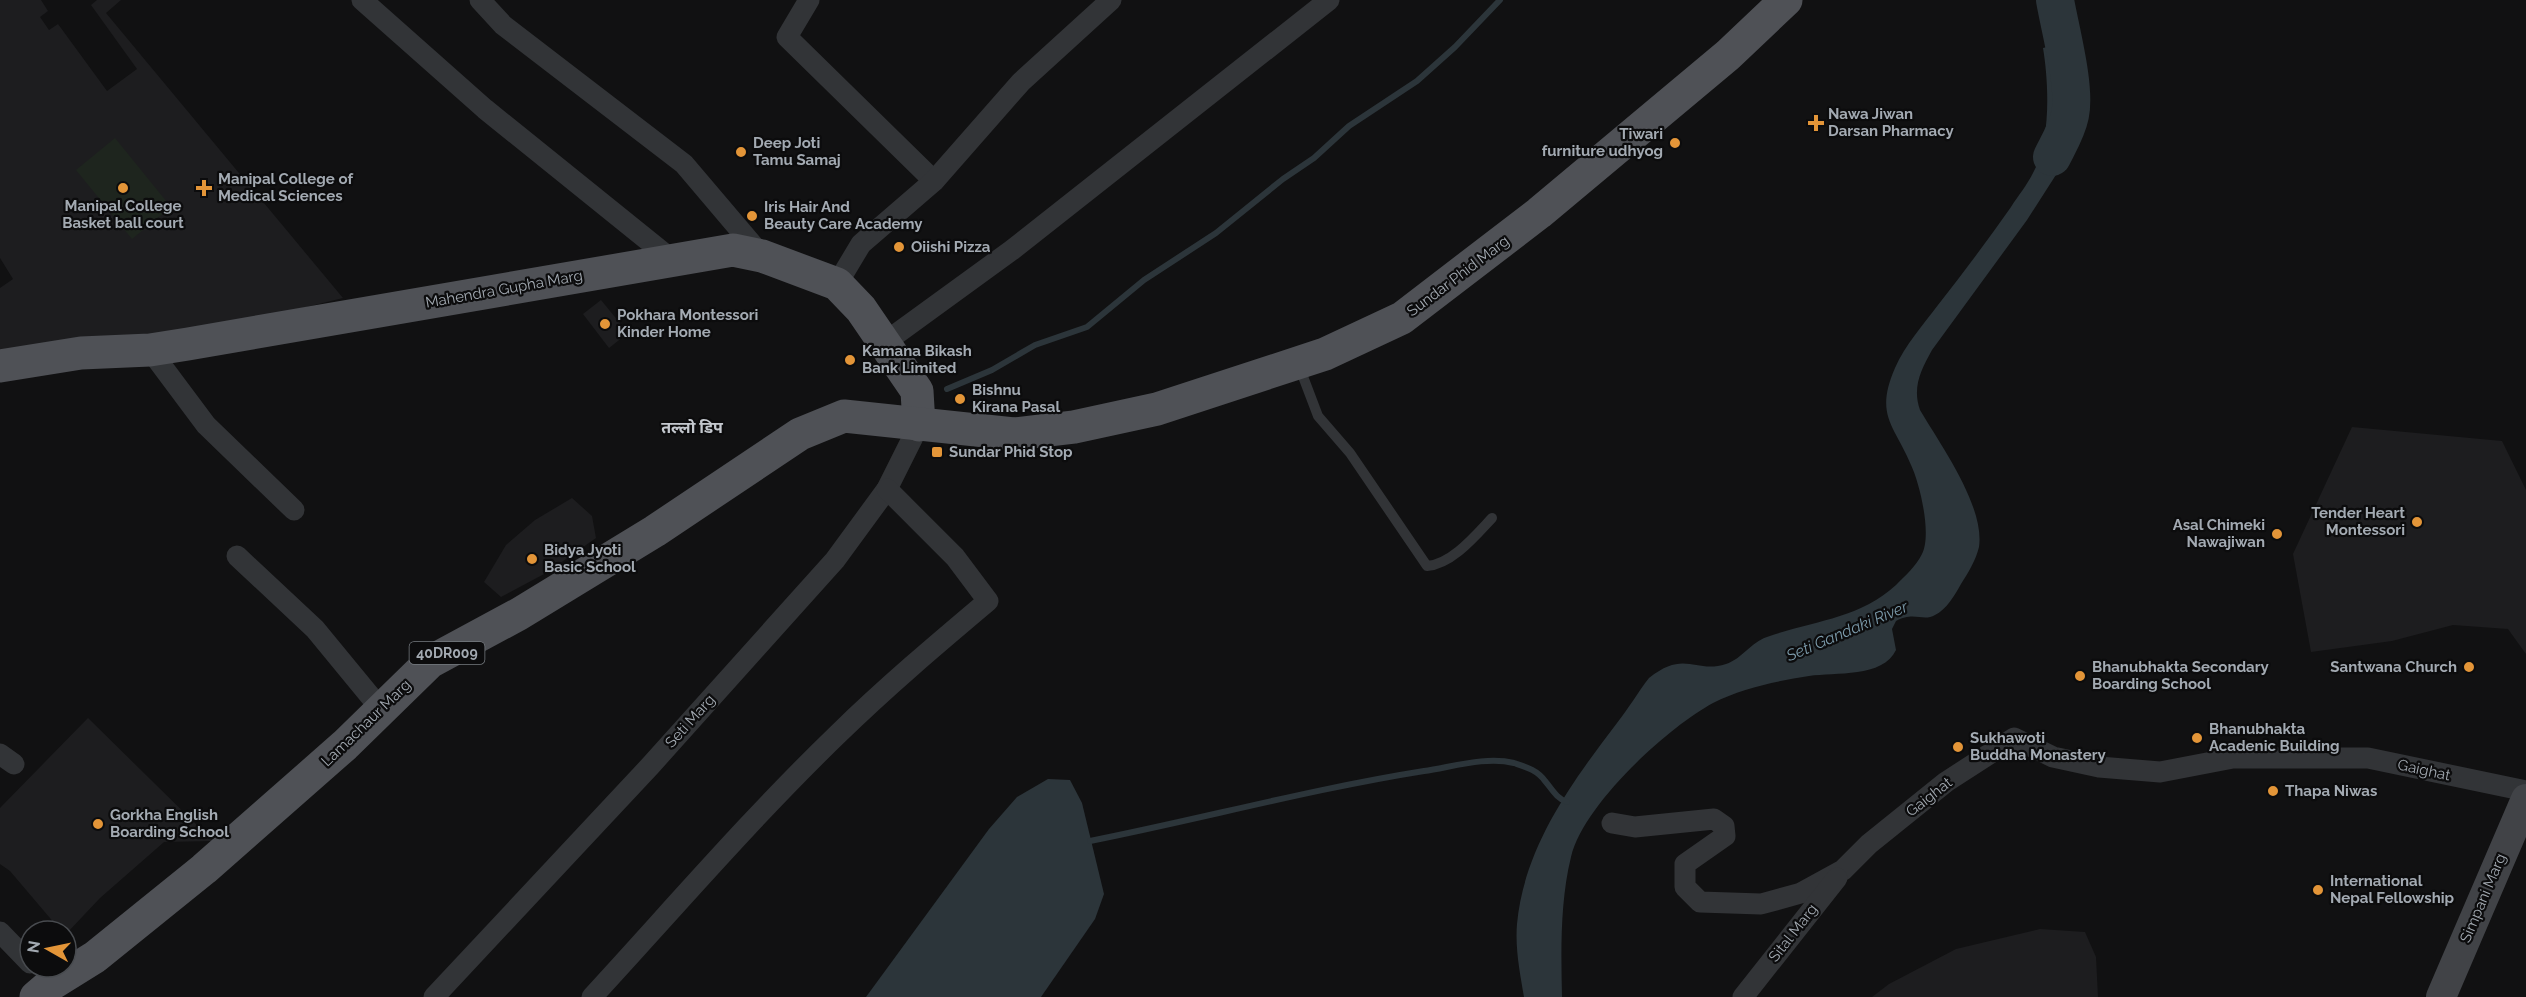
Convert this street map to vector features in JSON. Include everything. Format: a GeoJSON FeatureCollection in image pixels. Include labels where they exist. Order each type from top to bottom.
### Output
{"type":"FeatureCollection","features":[{"type":"Feature","properties":{"kind":"main road","name":"Sundar Phid Marg"},"geometry":{"type":"LineString","coordinates":[[919,425],[1014,434],[1074,427],[1157,409],[1326,354],[1402,318],[1539,213],[1728,55],[1786,0]]}},
{"type":"Feature","properties":{"kind":"main road","name":"Mahendra Gupha Marg"},"geometry":{"type":"LineString","coordinates":[[0,366],[81,353],[150,350],[377,313],[671,259],[733,250],[762,256],[837,284],[861,309],[916,391],[919,425]]}},
{"type":"Feature","properties":{"kind":"main road","name":"Lamachaur Marg"},"geometry":{"type":"LineString","coordinates":[[78,963],[95,957],[204,869],[345,745],[380,708],[430,662],[519,615],[655,531],[800,435],[844,416],[919,425]]}},
{"type":"Feature","properties":{"kind":"main road","name":"Simpani Marg"},"geometry":{"type":"LineString","coordinates":[[2440,997],[2526,799]]}},
{"type":"Feature","properties":{"kind":"street"},"geometry":{"type":"LineString","coordinates":[[362,0],[485,109],[671,259]]}},
{"type":"Feature","properties":{"kind":"street"},"geometry":{"type":"LineString","coordinates":[[480,0],[503,25],[684,164],[762,256]]}},
{"type":"Feature","properties":{"kind":"street"},"geometry":{"type":"LineString","coordinates":[[809,0],[787,37],[934,181]]}},
{"type":"Feature","properties":{"kind":"street"},"geometry":{"type":"LineString","coordinates":[[837,284],[861,244],[934,181],[1021,82],[1111,0]]}},
{"type":"Feature","properties":{"kind":"street"},"geometry":{"type":"LineString","coordinates":[[884,343],[1012,250],[1329,0]]}},
{"type":"Feature","properties":{"kind":"street"},"geometry":{"type":"LineString","coordinates":[[150,350],[206,425],[294,510]]}},
{"type":"Feature","properties":{"kind":"street","name":"Seti Marg"},"geometry":{"type":"LineString","coordinates":[[434,997],[651,765],[827,569],[887,489],[919,425]]}},
{"type":"Feature","properties":{"kind":"street"},"geometry":{"type":"LineString","coordinates":[[592,997],[762,812],[828,744],[894,680],[988,601],[955,557],[887,489]]}},
{"type":"Feature","properties":{"kind":"street"},"geometry":{"type":"LineString","coordinates":[[237,556],[315,629],[380,708]]}},
{"type":"Feature","properties":{"kind":"street","name":"Gaighat"},"geometry":{"type":"LineString","coordinates":[[1612,823],[1635,827],[1714,819],[1724,826],[1725,836],[1685,864],[1685,887],[1700,902],[1761,904],[1801,893],[1843,870],[1869,844],[1946,782],[2014,738],[2053,757],[2099,767],[2160,772],[2233,758],[2368,758],[2526,791]]}},
{"type":"Feature","properties":{"kind":"street","name":"Sital Marg"},"geometry":{"type":"LineString","coordinates":[[1743,997],[1843,870]]}},
{"type":"Feature","properties":{"kind":"street"},"geometry":{"type":"LineString","coordinates":[[0,932],[18,954]]}},
{"type":"Feature","properties":{"kind":"lane"},"geometry":{"type":"LineString","coordinates":[[1298,363],[1318,416],[1350,453],[1427,566],[1439,565],[1454,555],[1492,518]]}},
{"type":"Feature","properties":{"kind":"shaded area","name":"Manipal College of Medical Sciences"},"geometry":{"type":"Polygon","coordinates":[[[0,0],[41,0],[48,11],[40,17],[49,30],[58,24],[107,91],[137,69],[91,5],[97,0],[121,0],[106,13],[343,298],[258,319],[118,340],[0,352],[0,288],[13,279],[0,258],[0,0]]]}},
{"type":"Feature","properties":{"kind":"shaded area","name":"Manipal College Basket ball court"},"geometry":{"type":"Polygon","coordinates":[[[115,138],[171,207],[132,239],[76,170],[115,138]]]}},
{"type":"Feature","properties":{"kind":"shaded area","name":"Pokhara Montessori Kinder Home"},"geometry":{"type":"Polygon","coordinates":[[[601,300],[628,333],[609,348],[583,314],[601,300]]]}},
{"type":"Feature","properties":{"kind":"shaded area","name":"Tender Heart Montessori"},"geometry":{"type":"Polygon","coordinates":[[[2352,427],[2502,441],[2526,490],[2526,654],[2508,629],[2453,625],[2392,641],[2311,652],[2293,554],[2352,427]]]}},
{"type":"Feature","properties":{"kind":"shaded area","name":"Bidya Jyoti Basic School"},"geometry":{"type":"Polygon","coordinates":[[[572,498],[592,516],[596,538],[546,573],[501,597],[484,582],[506,545],[535,520],[572,498]]]}},
{"type":"Feature","properties":{"kind":"shaded area","name":"Gorkha English Boarding School"},"geometry":{"type":"Polygon","coordinates":[[[88,718],[213,841],[164,842],[100,898],[78,921],[78,919],[51,919],[10,871],[0,864],[0,808],[88,718]]]}},
{"type":"Feature","properties":{"kind":"shaded area"},"geometry":{"type":"Polygon","coordinates":[[[2040,929],[2085,932],[2096,957],[2098,997],[1872,997],[1889,984],[1956,949],[2040,929]]]}},
{"type":"Feature","properties":{"kind":"water"},"geometry":{"type":"Polygon","coordinates":[[[2059,44],[2074,130],[2073,143],[2061,167],[2027,220],[1932,350],[1917,386],[1920,410],[1949,457],[1975,513],[1979,531],[1979,547],[1969,571],[1950,602],[1939,613],[1931,617],[1908,617],[1896,621],[1892,629],[1896,650],[1890,659],[1881,665],[1857,672],[1785,680],[1736,693],[1713,703],[1673,730],[1629,770],[1592,815],[1579,836],[1571,857],[1563,909],[1562,997],[1524,997],[1518,961],[1517,924],[1521,896],[1529,868],[1567,792],[1649,678],[1661,669],[1681,663],[1715,666],[1732,662],[1761,639],[1834,618],[1867,605],[1896,585],[1920,558],[1925,546],[1926,535],[1924,509],[1914,474],[1889,420],[1886,398],[1889,384],[1909,343],[1993,232],[2033,173],[2039,160],[2046,129],[2047,78],[2043,48],[2059,44]]]}},
{"type":"Feature","properties":{"kind":"water"},"geometry":{"type":"Polygon","coordinates":[[[1048,779],[1070,780],[1082,803],[1104,894],[1095,919],[1041,997],[866,997],[989,829],[1017,797],[1048,779]]]}},
{"type":"Feature","properties":{"kind":"waterway"},"geometry":{"type":"LineString","coordinates":[[947,389],[992,370],[1035,345],[1087,327],[1144,280],[1216,233],[1283,179],[1314,158],[1349,126],[1417,81],[1455,47],[1500,0]]}},
{"type":"Feature","properties":{"kind":"waterway","name":"Seti Gandaki River"},"geometry":{"type":"LineString","coordinates":[[2052,157],[2067,126],[2071,103],[2067,58],[2055,0]]}},
{"type":"Feature","properties":{"kind":"waterway"},"geometry":{"type":"LineString","coordinates":[[1090,841],[1340,786],[1481,761],[1503,761],[1531,769],[1542,777],[1557,796],[1567,802]]}},
{"type":"Feature","properties":{"kind":"place","name":"Nawa Jiwan Darsan Pharmacy"},"geometry":{"type":"Point","coordinates":[1816,123]}},
{"type":"Feature","properties":{"kind":"place","name":"Tiwari furniture udhyog"},"geometry":{"type":"Point","coordinates":[1675,143]}},
{"type":"Feature","properties":{"kind":"place","name":"Deep Joti Tamu Samaj"},"geometry":{"type":"Point","coordinates":[741,152]}},
{"type":"Feature","properties":{"kind":"place","name":"Manipal College Basket ball court"},"geometry":{"type":"Point","coordinates":[123,188]}},
{"type":"Feature","properties":{"kind":"place","name":"Manipal College of Medical Sciences"},"geometry":{"type":"Point","coordinates":[204,188]}},
{"type":"Feature","properties":{"kind":"place","name":"Iris Hair And Beauty Care Academy"},"geometry":{"type":"Point","coordinates":[752,216]}},
{"type":"Feature","properties":{"kind":"place","name":"Oiishi Pizza"},"geometry":{"type":"Point","coordinates":[899,247]}},
{"type":"Feature","properties":{"kind":"place","name":"Pokhara Montessori Kinder Home"},"geometry":{"type":"Point","coordinates":[605,324]}},
{"type":"Feature","properties":{"kind":"place","name":"Kamana Bikash Bank Limited"},"geometry":{"type":"Point","coordinates":[850,360]}},
{"type":"Feature","properties":{"kind":"place","name":"Bishnu Kirana Pasal"},"geometry":{"type":"Point","coordinates":[960,399]}},
{"type":"Feature","properties":{"kind":"place","name":"Sundar Phid Stop"},"geometry":{"type":"Point","coordinates":[937,452]}},
{"type":"Feature","properties":{"kind":"place","name":"Tender Heart Montessori"},"geometry":{"type":"Point","coordinates":[2417,522]}},
{"type":"Feature","properties":{"kind":"place","name":"Asal Chimeki Nawajiwan"},"geometry":{"type":"Point","coordinates":[2277,534]}},
{"type":"Feature","properties":{"kind":"place","name":"Bidya Jyoti Basic School"},"geometry":{"type":"Point","coordinates":[532,559]}},
{"type":"Feature","properties":{"kind":"place","name":"Santwana Church"},"geometry":{"type":"Point","coordinates":[2469,667]}},
{"type":"Feature","properties":{"kind":"place","name":"Bhanubhakta Secondary Boarding School"},"geometry":{"type":"Point","coordinates":[2080,676]}},
{"type":"Feature","properties":{"kind":"place","name":"Bhanubhakta Acadenic Building"},"geometry":{"type":"Point","coordinates":[2197,738]}},
{"type":"Feature","properties":{"kind":"place","name":"Sukhawoti Buddha Monastery"},"geometry":{"type":"Point","coordinates":[1958,747]}},
{"type":"Feature","properties":{"kind":"place","name":"Thapa Niwas"},"geometry":{"type":"Point","coordinates":[2273,791]}},
{"type":"Feature","properties":{"kind":"place","name":"Gorkha English Boarding School"},"geometry":{"type":"Point","coordinates":[98,824]}},
{"type":"Feature","properties":{"kind":"place","name":"International Nepal Fellowship"},"geometry":{"type":"Point","coordinates":[2318,890]}},
{"type":"Feature","properties":{"kind":"district","name":"तल्लो डिप"},"geometry":{"type":"Point","coordinates":[692,427]}}]}
